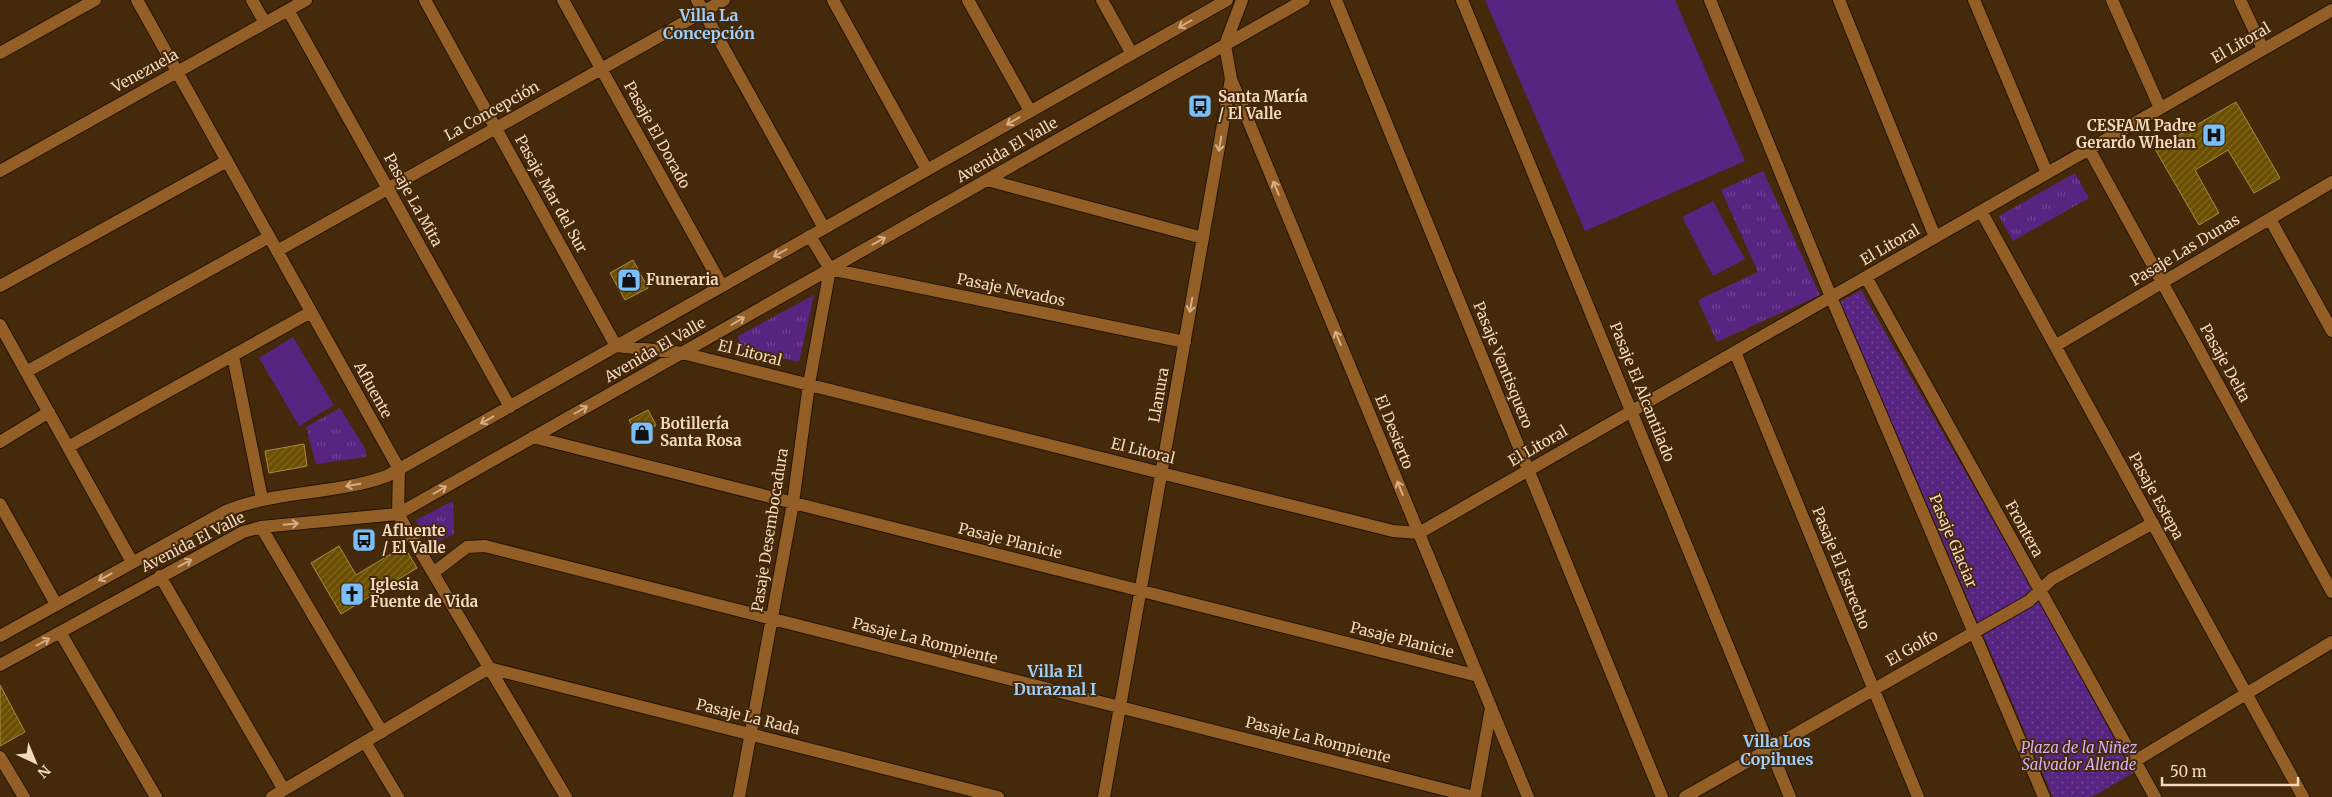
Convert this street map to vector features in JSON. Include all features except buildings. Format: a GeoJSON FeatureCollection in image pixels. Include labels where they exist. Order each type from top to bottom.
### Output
{"type":"FeatureCollection","features":[{"type":"Feature","properties":{"kind":"street"},"geometry":{"type":"LineString","coordinates":[[0,53],[95,0]]}},
{"type":"Feature","properties":{"kind":"street","name":"Afluente"},"geometry":{"type":"LineString","coordinates":[[137,0],[399,469]]}},
{"type":"Feature","properties":{"kind":"street"},"geometry":{"type":"LineString","coordinates":[[252,0],[265,23]]}},
{"type":"Feature","properties":{"kind":"street","name":"Venezuela"},"geometry":{"type":"LineString","coordinates":[[0,171],[306,0]]}},
{"type":"Feature","properties":{"kind":"street","name":"Pasaje Mar del Sur"},"geometry":{"type":"LineString","coordinates":[[425,0],[616,346]]}},
{"type":"Feature","properties":{"kind":"street","name":"Pasaje El Dorado"},"geometry":{"type":"LineString","coordinates":[[563,0],[722,286]]}},
{"type":"Feature","properties":{"kind":"street"},"geometry":{"type":"LineString","coordinates":[[697,0],[824,228]]}},
{"type":"Feature","properties":{"kind":"street","name":"La Concepción"},"geometry":{"type":"LineString","coordinates":[[277,251],[724,0]]}},
{"type":"Feature","properties":{"kind":"street"},"geometry":{"type":"LineString","coordinates":[[833,0],[928,170]]}},
{"type":"Feature","properties":{"kind":"street"},"geometry":{"type":"LineString","coordinates":[[968,0],[1030,112]]}},
{"type":"Feature","properties":{"kind":"street"},"geometry":{"type":"LineString","coordinates":[[1102,0],[1132,54]]}},
{"type":"Feature","properties":{"kind":"street","name":"Avenida El Valle"},"geometry":{"type":"LineString","coordinates":[[0,636],[215,516],[262,499],[361,484],[387,476],[1227,0]]}},
{"type":"Feature","properties":{"kind":"street"},"geometry":{"type":"LineString","coordinates":[[1225,45],[1242,0]]}},
{"type":"Feature","properties":{"kind":"street","name":"Avenida El Valle"},"geometry":{"type":"LineString","coordinates":[[0,665],[243,532],[261,527],[398,514],[1304,0]]}},
{"type":"Feature","properties":{"kind":"street","name":"Pasaje Ventisquero"},"geometry":{"type":"LineString","coordinates":[[1336,0],[1662,797]]}},
{"type":"Feature","properties":{"kind":"street","name":"Pasaje El Alcantilado"},"geometry":{"type":"LineString","coordinates":[[1462,0],[1790,797]]}},
{"type":"Feature","properties":{"kind":"street"},"geometry":{"type":"LineString","coordinates":[[1710,0],[1831,297]]}},
{"type":"Feature","properties":{"kind":"street"},"geometry":{"type":"LineString","coordinates":[[1839,0],[1935,237]]}},
{"type":"Feature","properties":{"kind":"street"},"geometry":{"type":"LineString","coordinates":[[1974,0],[2048,173]]}},
{"type":"Feature","properties":{"kind":"street"},"geometry":{"type":"LineString","coordinates":[[2112,0],[2160,108]]}},
{"type":"Feature","properties":{"kind":"street"},"geometry":{"type":"LineString","coordinates":[[2240,0],[2263,49]]}},
{"type":"Feature","properties":{"kind":"street","name":"Pasaje La Mita"},"geometry":{"type":"LineString","coordinates":[[288,10],[510,407]]}},
{"type":"Feature","properties":{"kind":"street","name":"El Litoral"},"geometry":{"type":"LineString","coordinates":[[682,353],[1392,531],[1419,533],[2332,10]]}},
{"type":"Feature","properties":{"kind":"street","name":"Llanura"},"geometry":{"type":"LineString","coordinates":[[1104,797],[1231,79],[1225,45]]}},
{"type":"Feature","properties":{"kind":"street","name":"El Desierto"},"geometry":{"type":"LineString","coordinates":[[1231,79],[1528,797]]}},
{"type":"Feature","properties":{"kind":"street","name":"Pasaje Delta"},"geometry":{"type":"LineString","coordinates":[[2089,149],[2332,592]]}},
{"type":"Feature","properties":{"kind":"street"},"geometry":{"type":"LineString","coordinates":[[0,286],[227,161]]}},
{"type":"Feature","properties":{"kind":"street"},"geometry":{"type":"LineString","coordinates":[[986,180],[1203,238]]}},
{"type":"Feature","properties":{"kind":"street","name":"Pasaje Las Dunas"},"geometry":{"type":"LineString","coordinates":[[2055,346],[2332,182]]}},
{"type":"Feature","properties":{"kind":"street","name":"Pasaje Estepa"},"geometry":{"type":"LineString","coordinates":[[1981,211],[2302,797]]}},
{"type":"Feature","properties":{"kind":"street"},"geometry":{"type":"LineString","coordinates":[[2270,219],[2332,330]]}},
{"type":"Feature","properties":{"kind":"street"},"geometry":{"type":"LineString","coordinates":[[810,236],[830,269]]}},
{"type":"Feature","properties":{"kind":"street"},"geometry":{"type":"LineString","coordinates":[[26,372],[269,237]]}},
{"type":"Feature","properties":{"kind":"street","name":"Pasaje Nevados"},"geometry":{"type":"LineString","coordinates":[[830,269],[1185,342]]}},
{"type":"Feature","properties":{"kind":"street","name":"Pasaje Desembocadura"},"geometry":{"type":"LineString","coordinates":[[739,797],[793,503],[809,384],[830,269]]}},
{"type":"Feature","properties":{"kind":"street","name":"Frontera"},"geometry":{"type":"LineString","coordinates":[[1866,277],[2154,797]]}},
{"type":"Feature","properties":{"kind":"street","name":"Pasaje Glaciar"},"geometry":{"type":"LineString","coordinates":[[1831,297],[2044,797]]}},
{"type":"Feature","properties":{"kind":"street"},"geometry":{"type":"LineString","coordinates":[[68,447],[311,312]]}},
{"type":"Feature","properties":{"kind":"street"},"geometry":{"type":"LineString","coordinates":[[0,325],[132,562]]}},
{"type":"Feature","properties":{"kind":"street"},"geometry":{"type":"LineString","coordinates":[[616,346],[682,353]]}},
{"type":"Feature","properties":{"kind":"street","name":"Pasaje El Estrecho"},"geometry":{"type":"LineString","coordinates":[[1734,352],[1918,797]]}},
{"type":"Feature","properties":{"kind":"street"},"geometry":{"type":"LineString","coordinates":[[233,356],[262,499]]}},
{"type":"Feature","properties":{"kind":"street"},"geometry":{"type":"LineString","coordinates":[[0,442],[49,412]]}},
{"type":"Feature","properties":{"kind":"street","name":"Pasaje Planicie"},"geometry":{"type":"LineString","coordinates":[[533,437],[1478,676]]}},
{"type":"Feature","properties":{"kind":"street"},"geometry":{"type":"LineString","coordinates":[[399,469],[398,514],[566,797]]}},
{"type":"Feature","properties":{"kind":"street"},"geometry":{"type":"LineString","coordinates":[[0,504],[56,604]]}},
{"type":"Feature","properties":{"kind":"street","name":"El Golfo"},"geometry":{"type":"LineString","coordinates":[[1685,797],[2029,601],[2052,580],[2152,523]]}},
{"type":"Feature","properties":{"kind":"street"},"geometry":{"type":"LineString","coordinates":[[261,527],[382,732]]}},
{"type":"Feature","properties":{"kind":"street","name":"Pasaje La Rompiente"},"geometry":{"type":"LineString","coordinates":[[433,573],[467,547],[479,545],[1474,797]]}},
{"type":"Feature","properties":{"kind":"street"},"geometry":{"type":"LineString","coordinates":[[160,576],[284,790]]}},
{"type":"Feature","properties":{"kind":"street"},"geometry":{"type":"LineString","coordinates":[[60,632],[156,797]]}},
{"type":"Feature","properties":{"kind":"street"},"geometry":{"type":"LineString","coordinates":[[2134,761],[2332,642]]}},
{"type":"Feature","properties":{"kind":"street"},"geometry":{"type":"LineString","coordinates":[[272,797],[489,668]]}},
{"type":"Feature","properties":{"kind":"street","name":"Pasaje La Rada"},"geometry":{"type":"LineString","coordinates":[[489,668],[998,797]]}},
{"type":"Feature","properties":{"kind":"street"},"geometry":{"type":"LineString","coordinates":[[1474,797],[1491,708]]}},
{"type":"Feature","properties":{"kind":"street"},"geometry":{"type":"LineString","coordinates":[[365,742],[398,797]]}},
{"type":"Feature","properties":{"kind":"street"},"geometry":{"type":"LineString","coordinates":[[0,757],[24,797]]}},
{"type":"Feature","properties":{"kind":"green space"},"geometry":{"type":"Polygon","coordinates":[[[1485,0],[1675,0],[1745,161],[1585,231],[1485,0]]]}},
{"type":"Feature","properties":{"kind":"green space"},"geometry":{"type":"Polygon","coordinates":[[[1763,171],[1820,295],[1717,342],[1698,300],[1758,272],[1721,190],[1763,171]]]}},
{"type":"Feature","properties":{"kind":"green space"},"geometry":{"type":"Polygon","coordinates":[[[2075,173],[2089,198],[2013,241],[1999,216],[2075,173]]]}},
{"type":"Feature","properties":{"kind":"green space"},"geometry":{"type":"Polygon","coordinates":[[[1713,201],[1745,259],[1713,276],[1682,217],[1713,201]]]}},
{"type":"Feature","properties":{"kind":"green space","name":"Plaza de la Niñez Salvador Allende"},"geometry":{"type":"Polygon","coordinates":[[[1861,290],[2028,581],[2133,773],[2092,797],[2053,797],[1840,302],[1861,290]]]}},
{"type":"Feature","properties":{"kind":"green space"},"geometry":{"type":"Polygon","coordinates":[[[814,295],[799,362],[740,349],[738,336],[814,295]]]}},
{"type":"Feature","properties":{"kind":"green space"},"geometry":{"type":"Polygon","coordinates":[[[293,337],[334,405],[299,426],[259,358],[293,337]]]}},
{"type":"Feature","properties":{"kind":"green space"},"geometry":{"type":"Polygon","coordinates":[[[340,408],[366,450],[366,457],[316,464],[306,427],[340,408]]]}},
{"type":"Feature","properties":{"kind":"green space"},"geometry":{"type":"Polygon","coordinates":[[[453,501],[454,534],[431,545],[416,520],[453,501]]]}},
{"type":"Feature","properties":{"kind":"place","name":"Santa María / El Valle"},"geometry":{"type":"Point","coordinates":[1200,106]}},
{"type":"Feature","properties":{"kind":"place","name":"CESFAM Padre Gerardo Whelan"},"geometry":{"type":"Point","coordinates":[2214,135]}},
{"type":"Feature","properties":{"kind":"place","name":"Funeraria"},"geometry":{"type":"Point","coordinates":[629,280]}},
{"type":"Feature","properties":{"kind":"place","name":"Botillería Santa Rosa"},"geometry":{"type":"Point","coordinates":[642,433]}},
{"type":"Feature","properties":{"kind":"place","name":"Afluente / El Valle"},"geometry":{"type":"Point","coordinates":[364,540]}},
{"type":"Feature","properties":{"kind":"place","name":"Iglesia Fuente de Vida"},"geometry":{"type":"Point","coordinates":[352,594]}},
{"type":"Feature","properties":{"kind":"district","name":"Villa La Concepción"},"geometry":{"type":"Point","coordinates":[709,24]}},
{"type":"Feature","properties":{"kind":"district","name":"Villa El Duraznal I"},"geometry":{"type":"Point","coordinates":[1055,680]}},
{"type":"Feature","properties":{"kind":"district","name":"Villa Los Copihues"},"geometry":{"type":"Point","coordinates":[1777,750]}}]}
